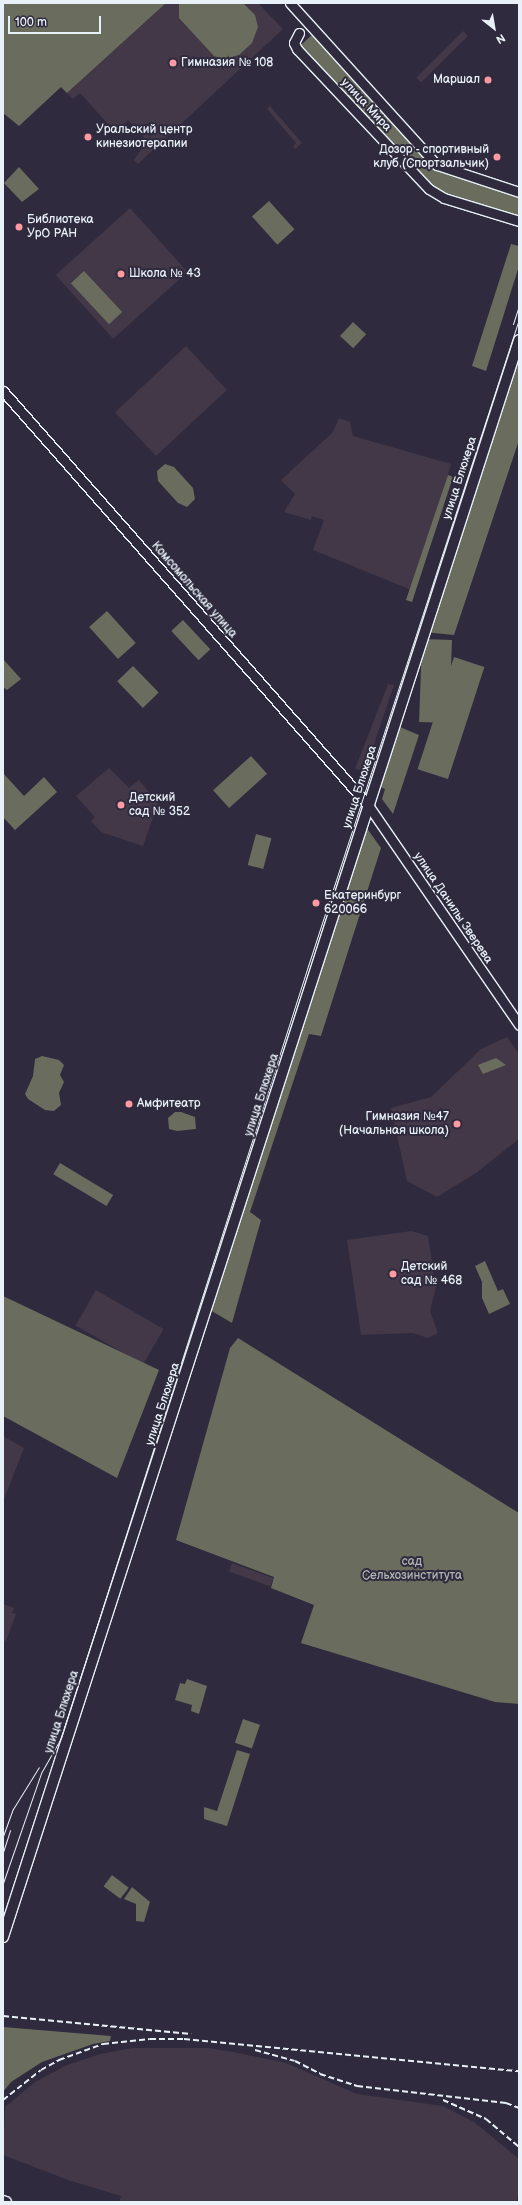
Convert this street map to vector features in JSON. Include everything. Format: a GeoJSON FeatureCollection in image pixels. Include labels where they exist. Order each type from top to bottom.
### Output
{"type":"FeatureCollection","features":[{"type":"Feature","properties":{"kind":"main road","name":"улица Мира"},"geometry":{"type":"LineString","coordinates":[[290,3],[437,165],[519,192]]}},
{"type":"Feature","properties":{"kind":"main road","name":"улица Мира"},"geometry":{"type":"LineString","coordinates":[[299,33],[294,43],[297,49],[429,189],[444,198],[519,221]]}},
{"type":"Feature","properties":{"kind":"main road","name":"улица Блюхера"},"geometry":{"type":"LineString","coordinates":[[3,1937],[188,1370],[368,805],[519,340]]}},
{"type":"Feature","properties":{"kind":"main road","name":"Комсомольская улица"},"geometry":{"type":"LineString","coordinates":[[3,391],[368,805]]}},
{"type":"Feature","properties":{"kind":"main road","name":"улица Данилы Зверева"},"geometry":{"type":"LineString","coordinates":[[368,805],[519,1025]]}},
{"type":"Feature","properties":{"kind":"shaded area","name":"Гимназия № 108"},"geometry":{"type":"Polygon","coordinates":[[[166,3],[258,3],[283,29],[138,164],[134,160],[147,141],[128,120],[115,132],[80,93],[73,99],[67,93],[166,3]]]}},
{"type":"Feature","properties":{"kind":"shaded area"},"geometry":{"type":"Polygon","coordinates":[[[463,31],[468,36],[421,83],[416,78],[463,31]]]}},
{"type":"Feature","properties":{"kind":"shaded area"},"geometry":{"type":"Polygon","coordinates":[[[270,106],[302,143],[295,149],[293,146],[296,143],[267,109],[270,106]]]}},
{"type":"Feature","properties":{"kind":"shaded area","name":"Школа № 43"},"geometry":{"type":"Polygon","coordinates":[[[130,208],[188,272],[113,339],[56,275],[130,208]]]}},
{"type":"Feature","properties":{"kind":"shaded area"},"geometry":{"type":"Polygon","coordinates":[[[186,346],[227,390],[156,456],[115,412],[186,346]]]}},
{"type":"Feature","properties":{"kind":"shaded area"},"geometry":{"type":"Polygon","coordinates":[[[339,418],[350,422],[353,436],[451,464],[414,591],[313,550],[324,520],[312,516],[311,520],[284,512],[295,494],[281,480],[333,432],[339,418]]]}},
{"type":"Feature","properties":{"kind":"shaded area"},"geometry":{"type":"Polygon","coordinates":[[[388,684],[394,685],[365,771],[355,769],[388,684]]]}},
{"type":"Feature","properties":{"kind":"shaded area","name":"Детский сад № 352"},"geometry":{"type":"Polygon","coordinates":[[[109,768],[129,788],[139,780],[158,803],[143,846],[101,832],[91,821],[95,817],[76,796],[109,768]]]}},
{"type":"Feature","properties":{"kind":"shaded area","name":"Гимназия №47 (Начальная школа)"},"geometry":{"type":"Polygon","coordinates":[[[507,1037],[519,1054],[519,1139],[476,1173],[437,1197],[407,1181],[391,1108],[431,1097],[481,1049],[507,1037]]]}},
{"type":"Feature","properties":{"kind":"shaded area","name":"Детский сад № 468"},"geometry":{"type":"Polygon","coordinates":[[[411,1231],[428,1236],[436,1287],[430,1311],[438,1333],[428,1338],[413,1333],[361,1335],[347,1240],[411,1231]]]}},
{"type":"Feature","properties":{"kind":"shaded area"},"geometry":{"type":"Polygon","coordinates":[[[96,1290],[164,1329],[143,1365],[76,1326],[96,1290]]]}},
{"type":"Feature","properties":{"kind":"shaded area"},"geometry":{"type":"Polygon","coordinates":[[[3,1436],[24,1448],[3,1502],[3,1436]]]}},
{"type":"Feature","properties":{"kind":"shaded area"},"geometry":{"type":"Polygon","coordinates":[[[232,1563],[273,1578],[270,1587],[229,1571],[232,1563]]]}},
{"type":"Feature","properties":{"kind":"shaded area"},"geometry":{"type":"Polygon","coordinates":[[[3,1604],[14,1608],[12,1613],[16,1614],[6,1641],[3,1640],[3,1604]]]}},
{"type":"Feature","properties":{"kind":"shaded area"},"geometry":{"type":"Polygon","coordinates":[[[132,2048],[208,2048],[234,2052],[286,2063],[357,2094],[443,2106],[474,2122],[519,2159],[519,2192],[516,2202],[119,2202],[121,2196],[68,2180],[3,2155],[5,2107],[35,2082],[67,2065],[100,2054],[132,2048]]]}},
{"type":"Feature","properties":{"kind":"green space"},"geometry":{"type":"Polygon","coordinates":[[[3,3],[166,3],[67,93],[61,87],[19,126],[3,113],[3,3]]]}},
{"type":"Feature","properties":{"kind":"green space"},"geometry":{"type":"Polygon","coordinates":[[[179,3],[243,3],[255,15],[258,27],[252,43],[239,55],[224,59],[214,56],[179,18],[179,3]]]}},
{"type":"Feature","properties":{"kind":"green space"},"geometry":{"type":"Polygon","coordinates":[[[316,31],[430,159],[519,192],[519,221],[444,198],[299,51],[301,45],[316,31]]]}},
{"type":"Feature","properties":{"kind":"green space"},"geometry":{"type":"Polygon","coordinates":[[[19,167],[39,189],[22,202],[4,183],[19,167]]]}},
{"type":"Feature","properties":{"kind":"green space"},"geometry":{"type":"Polygon","coordinates":[[[269,201],[294,229],[277,245],[252,216],[269,201]]]}},
{"type":"Feature","properties":{"kind":"green space"},"geometry":{"type":"Polygon","coordinates":[[[511,244],[519,246],[519,266],[486,371],[472,366],[511,244]]]}},
{"type":"Feature","properties":{"kind":"green space"},"geometry":{"type":"Polygon","coordinates":[[[84,271],[122,312],[109,324],[71,283],[84,271]]]}},
{"type":"Feature","properties":{"kind":"green space"},"geometry":{"type":"Polygon","coordinates":[[[353,322],[366,334],[353,348],[340,336],[353,322]]]}},
{"type":"Feature","properties":{"kind":"green space"},"geometry":{"type":"Polygon","coordinates":[[[519,340],[519,440],[454,635],[424,632],[519,340]]]}},
{"type":"Feature","properties":{"kind":"green space"},"geometry":{"type":"Polygon","coordinates":[[[165,464],[174,467],[193,488],[195,499],[187,507],[178,503],[158,481],[157,471],[165,464]]]}},
{"type":"Feature","properties":{"kind":"green space"},"geometry":{"type":"Polygon","coordinates":[[[448,475],[453,477],[412,602],[406,600],[448,475]]]}},
{"type":"Feature","properties":{"kind":"green space"},"geometry":{"type":"Polygon","coordinates":[[[107,611],[136,643],[118,659],[89,627],[107,611]]]}},
{"type":"Feature","properties":{"kind":"green space"},"geometry":{"type":"Polygon","coordinates":[[[183,620],[210,649],[199,660],[171,631],[183,620]]]}},
{"type":"Feature","properties":{"kind":"green space"},"geometry":{"type":"Polygon","coordinates":[[[422,639],[452,640],[449,723],[419,722],[422,639]]]}},
{"type":"Feature","properties":{"kind":"green space"},"geometry":{"type":"Polygon","coordinates":[[[454,657],[484,667],[448,779],[418,769],[454,657]]]}},
{"type":"Feature","properties":{"kind":"green space"},"geometry":{"type":"Polygon","coordinates":[[[3,659],[21,679],[7,690],[3,687],[3,659]]]}},
{"type":"Feature","properties":{"kind":"green space"},"geometry":{"type":"Polygon","coordinates":[[[133,666],[159,693],[143,708],[117,681],[133,666]]]}},
{"type":"Feature","properties":{"kind":"green space"},"geometry":{"type":"Polygon","coordinates":[[[400,727],[419,735],[393,814],[382,799],[385,789],[380,787],[400,727]]]}},
{"type":"Feature","properties":{"kind":"green space"},"geometry":{"type":"Polygon","coordinates":[[[251,756],[267,774],[229,808],[213,790],[251,756]]]}},
{"type":"Feature","properties":{"kind":"green space"},"geometry":{"type":"Polygon","coordinates":[[[3,773],[24,796],[44,777],[57,792],[15,830],[3,817],[3,773]]]}},
{"type":"Feature","properties":{"kind":"green space"},"geometry":{"type":"Polygon","coordinates":[[[366,827],[381,848],[321,1036],[309,1034],[250,1212],[261,1220],[232,1323],[210,1310],[366,827]]]}},
{"type":"Feature","properties":{"kind":"green space"},"geometry":{"type":"Polygon","coordinates":[[[256,834],[271,838],[263,869],[248,865],[256,834]]]}},
{"type":"Feature","properties":{"kind":"green space"},"geometry":{"type":"Polygon","coordinates":[[[42,1056],[59,1060],[64,1065],[60,1075],[64,1082],[59,1093],[61,1105],[54,1111],[45,1110],[28,1099],[25,1094],[33,1076],[35,1059],[42,1056]]]}},
{"type":"Feature","properties":{"kind":"green space"},"geometry":{"type":"Polygon","coordinates":[[[496,1058],[506,1065],[483,1074],[478,1065],[496,1058]]]}},
{"type":"Feature","properties":{"kind":"green space"},"geometry":{"type":"Polygon","coordinates":[[[175,1112],[181,1112],[195,1117],[196,1129],[177,1131],[169,1129],[168,1118],[175,1112]]]}},
{"type":"Feature","properties":{"kind":"green space"},"geometry":{"type":"Polygon","coordinates":[[[60,1163],[113,1195],[106,1206],[53,1174],[60,1163]]]}},
{"type":"Feature","properties":{"kind":"green space"},"geometry":{"type":"Polygon","coordinates":[[[485,1261],[498,1291],[503,1289],[510,1304],[489,1314],[482,1298],[482,1282],[475,1266],[485,1261]]]}},
{"type":"Feature","properties":{"kind":"green space"},"geometry":{"type":"Polygon","coordinates":[[[3,1296],[159,1370],[117,1478],[3,1416],[3,1296]]]}},
{"type":"Feature","properties":{"kind":"green space","name":"сад Сельхозинститута"},"geometry":{"type":"Polygon","coordinates":[[[238,1338],[519,1513],[519,1704],[495,1702],[301,1643],[314,1605],[271,1588],[274,1577],[176,1540],[230,1348],[238,1338]]]}},
{"type":"Feature","properties":{"kind":"green space"},"geometry":{"type":"Polygon","coordinates":[[[187,1679],[207,1686],[199,1714],[191,1711],[192,1705],[175,1700],[180,1683],[185,1684],[187,1679]]]}},
{"type":"Feature","properties":{"kind":"green space"},"geometry":{"type":"Polygon","coordinates":[[[243,1719],[260,1725],[252,1748],[235,1743],[243,1719]]]}},
{"type":"Feature","properties":{"kind":"green space"},"geometry":{"type":"Polygon","coordinates":[[[237,1750],[250,1754],[227,1826],[204,1819],[204,1807],[217,1811],[237,1750]]]}},
{"type":"Feature","properties":{"kind":"green space"},"geometry":{"type":"Polygon","coordinates":[[[112,1875],[129,1888],[120,1899],[104,1886],[112,1875]]]}},
{"type":"Feature","properties":{"kind":"green space"},"geometry":{"type":"Polygon","coordinates":[[[132,1887],[150,1902],[144,1922],[136,1921],[136,1904],[124,1899],[132,1887]]]}},
{"type":"Feature","properties":{"kind":"green space"},"geometry":{"type":"Polygon","coordinates":[[[3,2027],[111,2036],[110,2041],[93,2044],[42,2062],[11,2082],[3,2092],[3,2027]]]}},
{"type":"Feature","properties":{"kind":"tram line"},"geometry":{"type":"LineString","coordinates":[[513,324],[519,306]]}},
{"type":"Feature","properties":{"kind":"tram line"},"geometry":{"type":"LineString","coordinates":[[3,1883],[41,1773],[61,1738],[308,966],[519,319]]}},
{"type":"Feature","properties":{"kind":"tram line"},"geometry":{"type":"LineString","coordinates":[[3,1836],[13,1809],[39,1767]]}},
{"type":"Feature","properties":{"kind":"tram line"},"geometry":{"type":"LineString","coordinates":[[3,1852],[10,1830]]}},
{"type":"Feature","properties":{"kind":"railway"},"geometry":{"type":"LineString","coordinates":[[3,2016],[191,2034]]}},
{"type":"Feature","properties":{"kind":"railway"},"geometry":{"type":"LineString","coordinates":[[3,2100],[41,2070],[59,2060],[103,2044],[150,2039],[184,2039],[519,2071]]}},
{"type":"Feature","properties":{"kind":"railway"},"geometry":{"type":"LineString","coordinates":[[255,2050],[295,2061],[320,2074],[357,2086],[506,2103],[519,2108]]}},
{"type":"Feature","properties":{"kind":"railway"},"geometry":{"type":"LineString","coordinates":[[443,2100],[486,2119],[519,2147]]}},
{"type":"Feature","properties":{"kind":"place","name":"Гимназия № 108"},"geometry":{"type":"Point","coordinates":[173,63]}},
{"type":"Feature","properties":{"kind":"place","name":"Маршал"},"geometry":{"type":"Point","coordinates":[488,80]}},
{"type":"Feature","properties":{"kind":"place","name":"Уральский центр кинезиотерапии"},"geometry":{"type":"Point","coordinates":[88,137]}},
{"type":"Feature","properties":{"kind":"place","name":"Дозор - спортивный клуб (Спортзальчик)"},"geometry":{"type":"Point","coordinates":[497,157]}},
{"type":"Feature","properties":{"kind":"place","name":"Библиотека УрО РАН"},"geometry":{"type":"Point","coordinates":[19,227]}},
{"type":"Feature","properties":{"kind":"place","name":"Школа № 43"},"geometry":{"type":"Point","coordinates":[121,274]}},
{"type":"Feature","properties":{"kind":"place","name":"Детский сад № 352"},"geometry":{"type":"Point","coordinates":[121,805]}},
{"type":"Feature","properties":{"kind":"place","name":"Екатеринбург 620066"},"geometry":{"type":"Point","coordinates":[316,903]}},
{"type":"Feature","properties":{"kind":"place","name":"Амфитеатр"},"geometry":{"type":"Point","coordinates":[129,1104]}},
{"type":"Feature","properties":{"kind":"place","name":"Гимназия №47 (Начальная школа)"},"geometry":{"type":"Point","coordinates":[457,1124]}},
{"type":"Feature","properties":{"kind":"place","name":"Детский сад № 468"},"geometry":{"type":"Point","coordinates":[393,1274]}}]}
